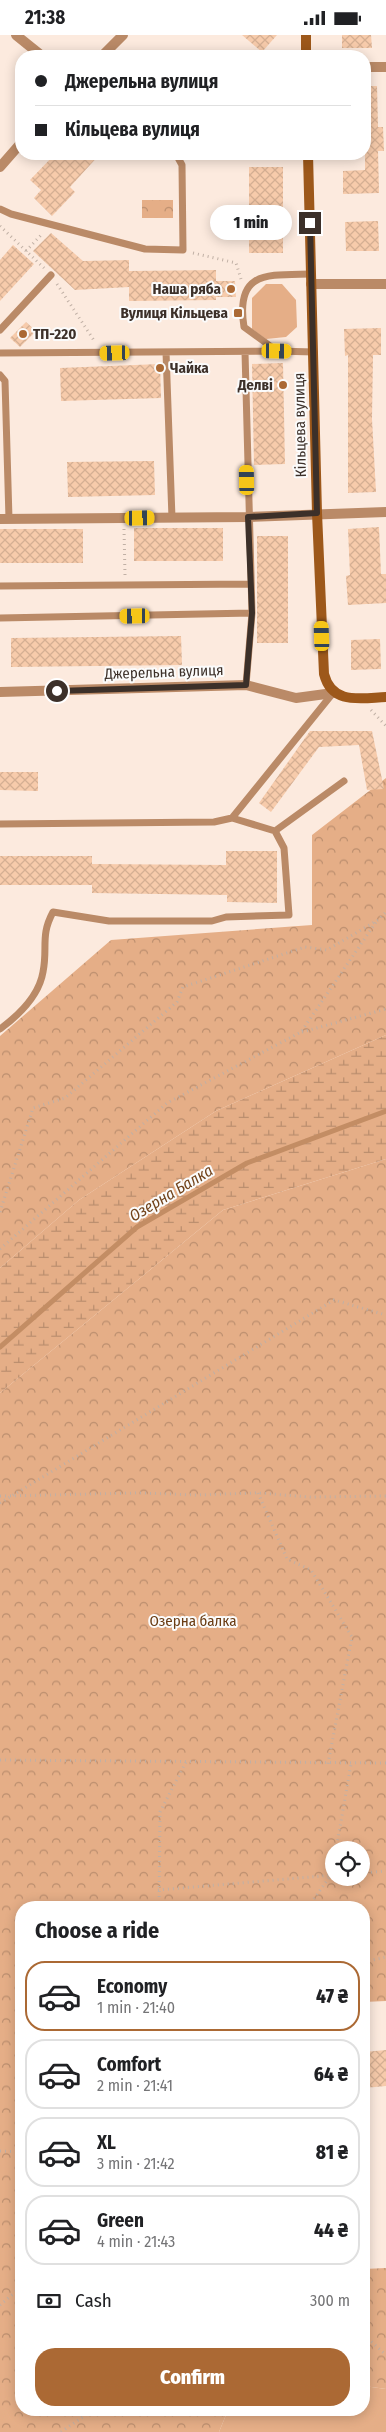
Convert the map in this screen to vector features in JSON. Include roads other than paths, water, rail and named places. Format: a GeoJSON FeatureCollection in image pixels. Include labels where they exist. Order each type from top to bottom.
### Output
{"type":"FeatureCollection","features":[{"type":"Feature","properties":{"kind":"main road"},"geometry":{"type":"LineString","coordinates":[[306,35],[306,50]]}},
{"type":"Feature","properties":{"kind":"main road","name":"Кільцева вулиця"},"geometry":{"type":"LineString","coordinates":[[308,160],[317,513],[324,674],[327,685],[333,693]]}},
{"type":"Feature","properties":{"kind":"main road","name":"Джерельна вулиця"},"geometry":{"type":"LineString","coordinates":[[333,693],[360,698],[386,697]]}},
{"type":"Feature","properties":{"kind":"street"},"geometry":{"type":"LineString","coordinates":[[16,35],[35,50]]}},
{"type":"Feature","properties":{"kind":"street"},"geometry":{"type":"LineString","coordinates":[[108,50],[123,35]]}},
{"type":"Feature","properties":{"kind":"street"},"geometry":{"type":"LineString","coordinates":[[371,67],[386,67]]}},
{"type":"Feature","properties":{"kind":"street"},"geometry":{"type":"LineString","coordinates":[[0,167],[15,150]]}},
{"type":"Feature","properties":{"kind":"street"},"geometry":{"type":"LineString","coordinates":[[311,279],[386,284]]}},
{"type":"Feature","properties":{"kind":"street"},"geometry":{"type":"LineString","coordinates":[[5,519],[248,517],[386,512]]}},
{"type":"Feature","properties":{"kind":"street","name":"Джерельна вулиця"},"geometry":{"type":"LineString","coordinates":[[0,692],[246,685],[296,698],[333,693]]}},
{"type":"Feature","properties":{"kind":"lane"},"geometry":{"type":"LineString","coordinates":[[0,209],[11,215],[145,249],[183,250],[182,165],[179,160]]}},
{"type":"Feature","properties":{"kind":"lane"},"geometry":{"type":"LineString","coordinates":[[0,331],[51,275]]}},
{"type":"Feature","properties":{"kind":"lane"},"geometry":{"type":"LineString","coordinates":[[277,351],[244,327],[241,313],[245,292],[255,279],[274,275],[311,279]]}},
{"type":"Feature","properties":{"kind":"lane"},"geometry":{"type":"LineString","coordinates":[[244,352],[252,613],[246,685]]}},
{"type":"Feature","properties":{"kind":"lane"},"geometry":{"type":"LineString","coordinates":[[0,353],[314,352]]}},
{"type":"Feature","properties":{"kind":"lane"},"geometry":{"type":"LineString","coordinates":[[166,353],[172,518]]}},
{"type":"Feature","properties":{"kind":"lane"},"geometry":{"type":"LineString","coordinates":[[0,375],[5,381],[5,519]]}},
{"type":"Feature","properties":{"kind":"lane"},"geometry":{"type":"LineString","coordinates":[[0,586],[251,584]]}},
{"type":"Feature","properties":{"kind":"lane"},"geometry":{"type":"LineString","coordinates":[[0,618],[252,613]]}},
{"type":"Feature","properties":{"kind":"lane"},"geometry":{"type":"LineString","coordinates":[[232,818],[333,693]]}},
{"type":"Feature","properties":{"kind":"lane"},"geometry":{"type":"LineString","coordinates":[[275,831],[344,781]]}},
{"type":"Feature","properties":{"kind":"lane"},"geometry":{"type":"LineString","coordinates":[[0,824],[214,822],[232,818],[275,831],[284,848],[289,915],[226,917],[212,921],[109,921],[54,912],[45,927],[43,973],[35,995],[22,1011],[0,1029]]}},
{"type":"Feature","properties":{"kind":"waterway","name":"Озерна Балка"},"geometry":{"type":"LineString","coordinates":[[0,1347],[137,1227],[247,1163],[386,1111]]}},
{"type":"Feature","properties":{"kind":"place","name":"Наша ряба"},"geometry":{"type":"Point","coordinates":[231,289]}},
{"type":"Feature","properties":{"kind":"place","name":"Вулиця Кільцева"},"geometry":{"type":"Point","coordinates":[238,313]}},
{"type":"Feature","properties":{"kind":"place","name":"ТП-220"},"geometry":{"type":"Point","coordinates":[23,334]}},
{"type":"Feature","properties":{"kind":"place","name":"Чайка"},"geometry":{"type":"Point","coordinates":[160,368]}},
{"type":"Feature","properties":{"kind":"place","name":"Делві"},"geometry":{"type":"Point","coordinates":[283,385]}},
{"type":"Feature","properties":{"kind":"park label","name":"Озерна балка"},"geometry":{"type":"Point","coordinates":[193,1621]}}]}
